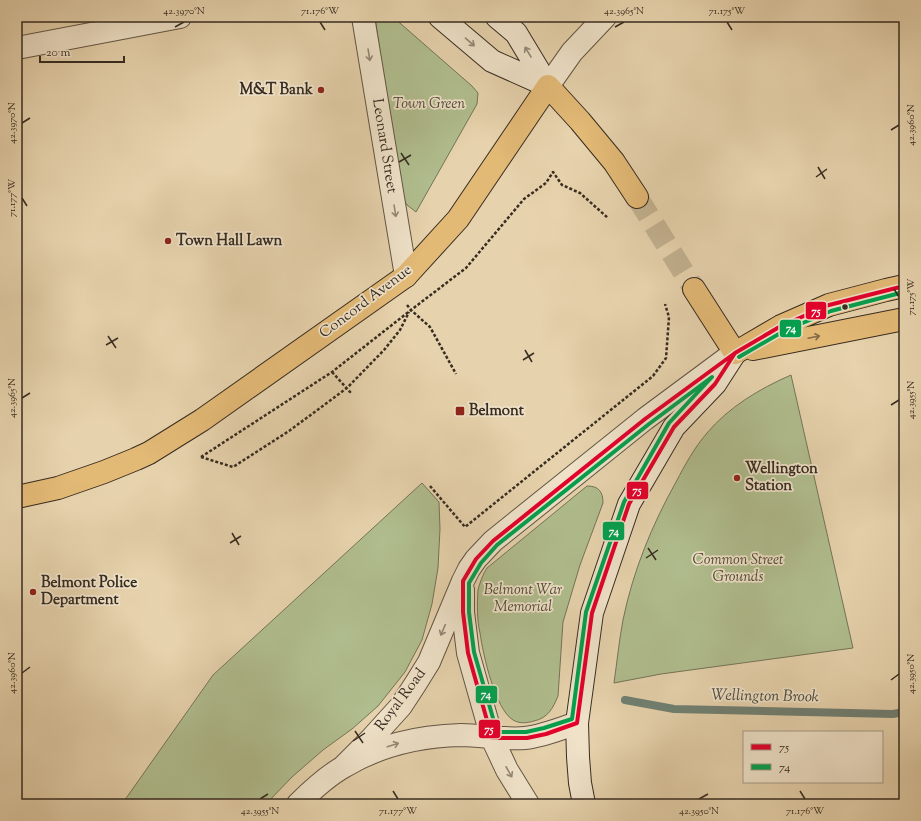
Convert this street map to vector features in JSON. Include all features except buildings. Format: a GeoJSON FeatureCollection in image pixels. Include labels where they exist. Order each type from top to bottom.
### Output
{"type":"FeatureCollection","features":[{"type":"Feature","properties":{"kind":"main road","name":"Concord Avenue"},"geometry":{"type":"LineString","coordinates":[[17,497],[58,488],[104,472],[149,453],[202,420],[406,276],[458,219],[548,86]]}},
{"type":"Feature","properties":{"kind":"main road"},"geometry":{"type":"LineString","coordinates":[[548,86],[609,156],[637,197]]}},
{"type":"Feature","properties":{"kind":"main road"},"geometry":{"type":"LineString","coordinates":[[734,353],[782,326],[829,305],[904,286]]}},
{"type":"Feature","properties":{"kind":"main road"},"geometry":{"type":"LineString","coordinates":[[694,289],[734,353]]}},
{"type":"Feature","properties":{"kind":"main road"},"geometry":{"type":"LineString","coordinates":[[734,353],[904,319]]}},
{"type":"Feature","properties":{"kind":"street"},"geometry":{"type":"LineString","coordinates":[[17,48],[180,17]]}},
{"type":"Feature","properties":{"kind":"street","name":"Leonard Street"},"geometry":{"type":"LineString","coordinates":[[362,17],[406,276]]}},
{"type":"Feature","properties":{"kind":"street"},"geometry":{"type":"LineString","coordinates":[[440,17],[492,61],[548,86]]}},
{"type":"Feature","properties":{"kind":"street"},"geometry":{"type":"LineString","coordinates":[[497,17],[516,33],[548,86]]}},
{"type":"Feature","properties":{"kind":"street"},"geometry":{"type":"LineString","coordinates":[[548,86],[572,52],[604,17]]}},
{"type":"Feature","properties":{"kind":"street"},"geometry":{"type":"LineString","coordinates":[[584,804],[580,783],[577,723],[592,613],[629,504],[674,427],[715,384],[734,353]]}},
{"type":"Feature","properties":{"kind":"street","name":"Royal Road"},"geometry":{"type":"LineString","coordinates":[[298,804],[314,788],[344,766],[371,739],[396,711],[416,684],[429,662],[463,581],[476,558],[493,541],[645,420],[734,353]]}},
{"type":"Feature","properties":{"kind":"street"},"geometry":{"type":"LineString","coordinates":[[463,581],[463,612],[468,653],[492,738],[507,770],[528,804]]}},
{"type":"Feature","properties":{"kind":"street","name":"Royal Road"},"geometry":{"type":"LineString","coordinates":[[344,766],[366,755],[409,741],[428,737],[462,735],[492,738],[525,738],[539,736],[577,723]]}},
{"type":"Feature","properties":{"kind":"path"},"geometry":{"type":"LineString","coordinates":[[411,310],[400,330],[384,350],[347,388],[289,431],[233,467],[201,457],[332,372],[411,310],[466,268],[524,198],[546,183],[553,172],[562,185],[580,193],[608,218]]}},
{"type":"Feature","properties":{"kind":"path"},"geometry":{"type":"LineString","coordinates":[[430,486],[465,527],[653,376],[666,358],[669,317],[665,304]]}},
{"type":"Feature","properties":{"kind":"path"},"geometry":{"type":"LineString","coordinates":[[422,320],[430,328],[456,374]]}},
{"type":"Feature","properties":{"kind":"path"},"geometry":{"type":"LineString","coordinates":[[332,372],[351,393]]}},
{"type":"Feature","properties":{"kind":"green space","name":"Town Green"},"geometry":{"type":"Polygon","coordinates":[[[375,17],[393,17],[472,86],[478,93],[477,104],[416,212],[407,205],[400,194],[375,17]]]}},
{"type":"Feature","properties":{"kind":"green space","name":"Common Street Grounds"},"geometry":{"type":"Polygon","coordinates":[[[791,375],[853,648],[661,674],[614,683],[623,620],[632,584],[651,532],[686,463],[702,439],[725,415],[767,386],[791,375]]]}},
{"type":"Feature","properties":{"kind":"green space"},"geometry":{"type":"Polygon","coordinates":[[[422,483],[439,502],[440,529],[438,568],[432,604],[422,640],[405,672],[378,706],[292,777],[266,804],[122,804],[213,675],[422,483]]]}},
{"type":"Feature","properties":{"kind":"green space","name":"Belmont War Memorial"},"geometry":{"type":"Polygon","coordinates":[[[587,486],[595,487],[600,490],[603,503],[580,565],[563,622],[558,696],[552,708],[543,718],[524,723],[518,722],[513,720],[507,714],[501,705],[491,680],[478,623],[478,590],[487,568],[587,486]]]}},
{"type":"Feature","properties":{"kind":"waterway","name":"Wellington Brook"},"geometry":{"type":"LineString","coordinates":[[625,700],[674,709],[893,714],[904,712]]}},
{"type":"Feature","properties":{"kind":"tunnel"},"geometry":{"type":"LineString","coordinates":[[637,197],[694,289]]}},
{"type":"Feature","properties":{"kind":"transit line","name":"75"},"geometry":{"type":"LineString","coordinates":[[735,353],[781,326],[829,305],[904,286]]}},
{"type":"Feature","properties":{"kind":"transit line","name":"74"},"geometry":{"type":"LineString","coordinates":[[739,357],[784,331],[831,311],[904,292]]}},
{"type":"Feature","properties":{"kind":"transit line","name":"75"},"geometry":{"type":"LineString","coordinates":[[735,353],[715,384],[674,427],[629,504],[592,613],[577,723],[546,734],[527,738],[492,738],[468,653],[463,612],[463,581],[476,559],[493,541],[645,419],[735,353]]}},
{"type":"Feature","properties":{"kind":"transit line","name":"74"},"geometry":{"type":"LineString","coordinates":[[712,377],[669,423],[624,502],[586,612],[572,719],[526,732],[497,732],[474,652],[469,612],[469,583],[481,563],[497,545],[649,424],[712,377]]}},
{"type":"Feature","properties":{"kind":"place","name":"M&T Bank"},"geometry":{"type":"Point","coordinates":[321,90]}},
{"type":"Feature","properties":{"kind":"place","name":"Town Hall Lawn"},"geometry":{"type":"Point","coordinates":[168,241]}},
{"type":"Feature","properties":{"kind":"place","name":"Belmont"},"geometry":{"type":"Point","coordinates":[460,411]}},
{"type":"Feature","properties":{"kind":"place","name":"Wellington Station"},"geometry":{"type":"Point","coordinates":[737,478]}},
{"type":"Feature","properties":{"kind":"place","name":"Belmont Police Department"},"geometry":{"type":"Point","coordinates":[33,592]}}]}
